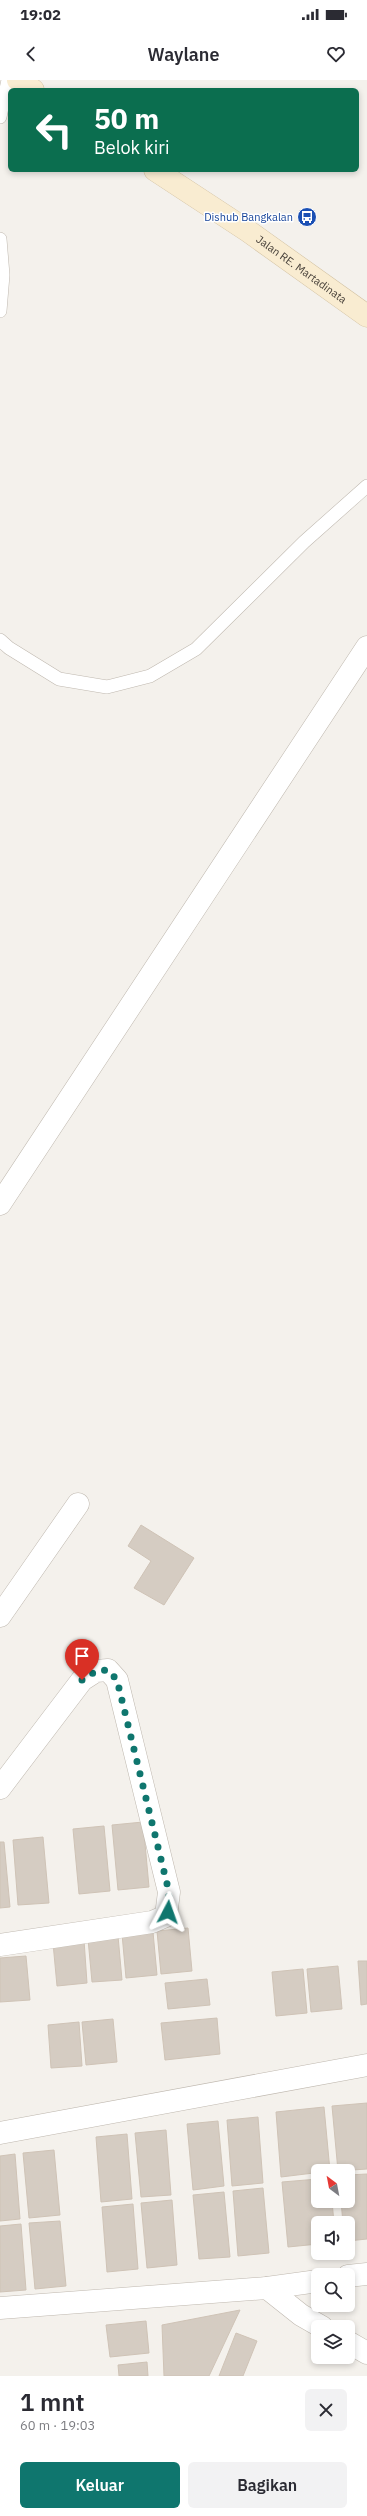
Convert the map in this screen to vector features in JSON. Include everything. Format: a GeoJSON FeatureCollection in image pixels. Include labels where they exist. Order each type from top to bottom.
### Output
{"type":"FeatureCollection","features":[{"type":"Feature","properties":{"kind":"main road"},"geometry":{"type":"LineString","coordinates":[[18,80],[30,88]]}},
{"type":"Feature","properties":{"kind":"main road","name":"Jalan RE. Martadinata"},"geometry":{"type":"LineString","coordinates":[[158,172],[248,231],[367,316]]}},
{"type":"Feature","properties":{"kind":"street"},"geometry":{"type":"LineString","coordinates":[[0,1204],[367,647]]}},
{"type":"Feature","properties":{"kind":"street"},"geometry":{"type":"LineString","coordinates":[[0,1616],[78,1504]]}},
{"type":"Feature","properties":{"kind":"street"},"geometry":{"type":"LineString","coordinates":[[0,1788],[82,1680],[96,1671],[108,1670],[117,1680],[169,1892],[166,1916],[152,1922],[0,1944]]}},
{"type":"Feature","properties":{"kind":"street"},"geometry":{"type":"LineString","coordinates":[[0,2133],[367,2065]]}},
{"type":"Feature","properties":{"kind":"street"},"geometry":{"type":"LineString","coordinates":[[355,2275],[367,2274]]}},
{"type":"Feature","properties":{"kind":"street"},"geometry":{"type":"LineString","coordinates":[[0,2308],[268,2288],[311,2282]]}},
{"type":"Feature","properties":{"kind":"street"},"geometry":{"type":"LineString","coordinates":[[268,2288],[301,2315],[311,2321]]}},
{"type":"Feature","properties":{"kind":"street"},"geometry":{"type":"LineString","coordinates":[[355,2346],[367,2353]]}},
{"type":"Feature","properties":{"kind":"lane"},"geometry":{"type":"LineString","coordinates":[[0,117],[8,80]]}},
{"type":"Feature","properties":{"kind":"lane"},"geometry":{"type":"LineString","coordinates":[[0,239],[4,275],[0,311]]}},
{"type":"Feature","properties":{"kind":"lane"},"geometry":{"type":"LineString","coordinates":[[0,640],[9,648],[59,679],[107,687],[150,676],[196,649],[304,542],[367,486]]}},
{"type":"Feature","properties":{"kind":"building"},"geometry":{"type":"Polygon","coordinates":[[[141,1525],[194,1558],[164,1605],[134,1588],[151,1561],[128,1546],[141,1525]]]}},
{"type":"Feature","properties":{"kind":"building"},"geometry":{"type":"Polygon","coordinates":[[[143,1822],[149,1887],[118,1890],[112,1825],[143,1822]]]}},
{"type":"Feature","properties":{"kind":"building"},"geometry":{"type":"Polygon","coordinates":[[[104,1826],[110,1891],[79,1894],[73,1829],[104,1826]]]}},
{"type":"Feature","properties":{"kind":"building"},"geometry":{"type":"Polygon","coordinates":[[[43,1837],[49,1903],[18,1905],[13,1840],[43,1837]]]}},
{"type":"Feature","properties":{"kind":"building"},"geometry":{"type":"Polygon","coordinates":[[[0,1842],[4,1842],[10,1907],[0,1908],[0,1842]]]}},
{"type":"Feature","properties":{"kind":"building"},"geometry":{"type":"Polygon","coordinates":[[[188,1928],[192,1971],[161,1974],[157,1931],[188,1928]]]}},
{"type":"Feature","properties":{"kind":"building"},"geometry":{"type":"Polygon","coordinates":[[[153,1932],[157,1975],[126,1978],[122,1934],[153,1932]]]}},
{"type":"Feature","properties":{"kind":"building"},"geometry":{"type":"Polygon","coordinates":[[[118,1936],[122,1980],[92,1982],[88,1939],[118,1936]]]}},
{"type":"Feature","properties":{"kind":"building"},"geometry":{"type":"Polygon","coordinates":[[[84,1940],[87,1983],[57,1986],[53,1943],[84,1940]]]}},
{"type":"Feature","properties":{"kind":"building"},"geometry":{"type":"Polygon","coordinates":[[[26,1956],[30,2000],[0,2002],[0,1958],[26,1956]]]}},
{"type":"Feature","properties":{"kind":"building"},"geometry":{"type":"Polygon","coordinates":[[[358,1961],[367,1961],[367,2004],[361,2005],[358,1961]]]}},
{"type":"Feature","properties":{"kind":"building"},"geometry":{"type":"Polygon","coordinates":[[[338,1966],[342,2009],[311,2012],[307,1969],[338,1966]]]}},
{"type":"Feature","properties":{"kind":"building"},"geometry":{"type":"Polygon","coordinates":[[[303,1969],[307,2013],[276,2016],[272,1972],[303,1969]]]}},
{"type":"Feature","properties":{"kind":"building"},"geometry":{"type":"Polygon","coordinates":[[[207,1979],[210,2005],[168,2009],[165,1983],[207,1979]]]}},
{"type":"Feature","properties":{"kind":"building"},"geometry":{"type":"Polygon","coordinates":[[[217,2018],[220,2054],[165,2060],[161,2023],[217,2018]]]}},
{"type":"Feature","properties":{"kind":"building"},"geometry":{"type":"Polygon","coordinates":[[[113,2019],[117,2062],[86,2065],[82,2022],[113,2019]]]}},
{"type":"Feature","properties":{"kind":"building"},"geometry":{"type":"Polygon","coordinates":[[[79,2022],[82,2066],[51,2068],[48,2025],[79,2022]]]}},
{"type":"Feature","properties":{"kind":"building"},"geometry":{"type":"Polygon","coordinates":[[[367,2103],[367,2169],[355,2170],[355,2164],[337,2164],[332,2106],[367,2103]]]}},
{"type":"Feature","properties":{"kind":"building"},"geometry":{"type":"Polygon","coordinates":[[[324,2107],[329,2164],[311,2164],[311,2173],[281,2177],[276,2112],[324,2107]]]}},
{"type":"Feature","properties":{"kind":"building"},"geometry":{"type":"Polygon","coordinates":[[[258,2117],[263,2183],[232,2186],[227,2120],[258,2117]]]}},
{"type":"Feature","properties":{"kind":"building"},"geometry":{"type":"Polygon","coordinates":[[[218,2121],[224,2186],[193,2190],[187,2124],[218,2121]]]}},
{"type":"Feature","properties":{"kind":"building"},"geometry":{"type":"Polygon","coordinates":[[[166,2130],[171,2195],[141,2197],[135,2133],[166,2130]]]}},
{"type":"Feature","properties":{"kind":"building"},"geometry":{"type":"Polygon","coordinates":[[[127,2134],[132,2199],[101,2202],[96,2137],[127,2134]]]}},
{"type":"Feature","properties":{"kind":"building"},"geometry":{"type":"Polygon","coordinates":[[[54,2150],[60,2215],[29,2218],[23,2153],[54,2150]]]}},
{"type":"Feature","properties":{"kind":"building"},"geometry":{"type":"Polygon","coordinates":[[[15,2154],[20,2219],[0,2221],[0,2156],[15,2154]]]}},
{"type":"Feature","properties":{"kind":"building"},"geometry":{"type":"Polygon","coordinates":[[[367,2174],[367,2239],[355,2240],[355,2216],[342,2216],[342,2208],[355,2208],[355,2175],[367,2174]]]}},
{"type":"Feature","properties":{"kind":"building"},"geometry":{"type":"Polygon","coordinates":[[[311,2180],[311,2208],[333,2208],[333,2216],[311,2216],[311,2245],[288,2247],[282,2182],[311,2180]]]}},
{"type":"Feature","properties":{"kind":"building"},"geometry":{"type":"Polygon","coordinates":[[[263,2188],[269,2253],[238,2256],[233,2191],[263,2188]]]}},
{"type":"Feature","properties":{"kind":"building"},"geometry":{"type":"Polygon","coordinates":[[[224,2192],[230,2257],[199,2259],[193,2195],[224,2192]]]}},
{"type":"Feature","properties":{"kind":"building"},"geometry":{"type":"Polygon","coordinates":[[[172,2200],[177,2265],[147,2268],[141,2203],[172,2200]]]}},
{"type":"Feature","properties":{"kind":"building"},"geometry":{"type":"Polygon","coordinates":[[[133,2204],[138,2269],[107,2272],[102,2207],[133,2204]]]}},
{"type":"Feature","properties":{"kind":"building"},"geometry":{"type":"Polygon","coordinates":[[[60,2221],[66,2286],[35,2289],[29,2223],[60,2221]]]}},
{"type":"Feature","properties":{"kind":"building"},"geometry":{"type":"Polygon","coordinates":[[[21,2224],[26,2290],[0,2292],[0,2226],[21,2224]]]}},
{"type":"Feature","properties":{"kind":"building"},"geometry":{"type":"Polygon","coordinates":[[[240,2310],[209,2376],[164,2376],[162,2325],[240,2310]]]}},
{"type":"Feature","properties":{"kind":"building"},"geometry":{"type":"Polygon","coordinates":[[[146,2321],[149,2353],[110,2357],[106,2325],[146,2321]]]}},
{"type":"Feature","properties":{"kind":"building"},"geometry":{"type":"Polygon","coordinates":[[[236,2333],[257,2341],[243,2376],[219,2376],[236,2333]]]}},
{"type":"Feature","properties":{"kind":"building"},"geometry":{"type":"Polygon","coordinates":[[[147,2362],[148,2376],[119,2376],[118,2365],[147,2362]]]}},
{"type":"Feature","properties":{"kind":"place","name":"Dishub Bangkalan"},"geometry":{"type":"Point","coordinates":[307,217]}},
{"type":"Feature","properties":{"kind":"route"},"geometry":{"type":"LineString","coordinates":[[82,1680],[89,1674],[96,1671],[108,1670],[117,1680],[169,1892],[168,1912]]}}]}
